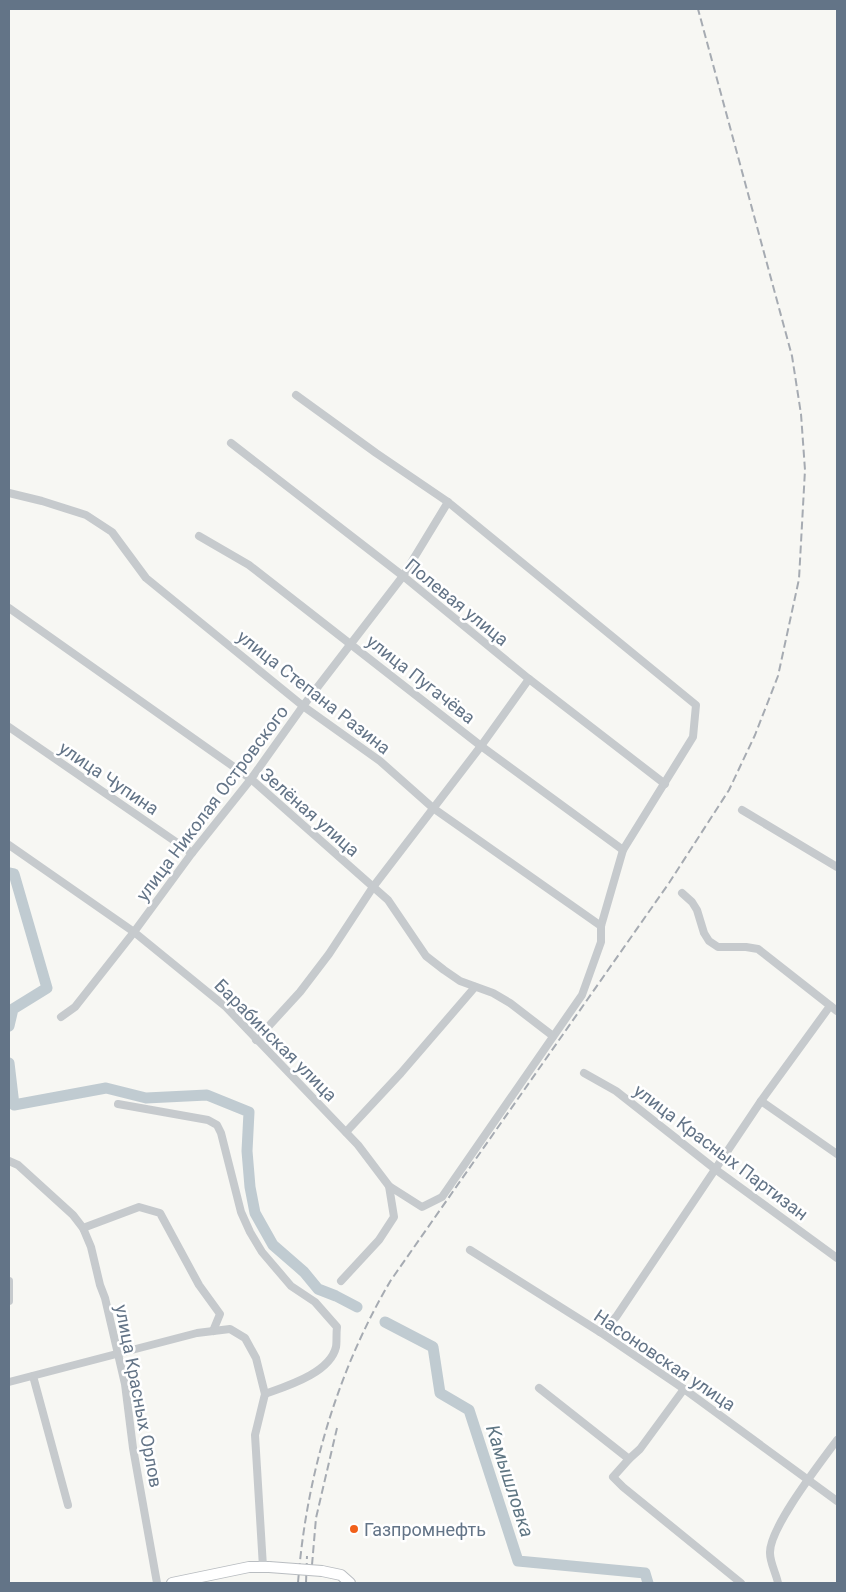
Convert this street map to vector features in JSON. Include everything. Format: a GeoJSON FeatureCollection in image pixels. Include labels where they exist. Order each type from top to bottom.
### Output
{"type":"FeatureCollection","features":[{"type":"Feature","properties":{"kind":"main road"},"geometry":{"type":"LineString","coordinates":[[172,1583],[249,1567],[266,1567],[322,1571],[341,1575],[350,1583]]}},
{"type":"Feature","properties":{"kind":"street"},"geometry":{"type":"LineString","coordinates":[[296,395],[448,502],[696,705],[693,737],[623,850],[601,926],[601,942],[582,995],[442,1197],[422,1207],[389,1186]]}},
{"type":"Feature","properties":{"kind":"street","name":"Полевая улица"},"geometry":{"type":"LineString","coordinates":[[231,443],[403,576],[529,680],[665,784]]}},
{"type":"Feature","properties":{"kind":"street","name":"улица Степана Разина"},"geometry":{"type":"LineString","coordinates":[[9,493],[86,515],[112,532],[146,578],[303,706],[380,761],[433,808],[601,926]]}},
{"type":"Feature","properties":{"kind":"street","name":"улица Николая Островского"},"geometry":{"type":"LineString","coordinates":[[61,1017],[75,1007],[134,932],[403,576],[448,502]]}},
{"type":"Feature","properties":{"kind":"street","name":"улица Пугачёва"},"geometry":{"type":"LineString","coordinates":[[199,536],[249,565],[481,746],[623,850]]}},
{"type":"Feature","properties":{"kind":"street","name":"Зелёная улица"},"geometry":{"type":"LineString","coordinates":[[9,608],[251,778],[388,900],[426,956],[460,981],[493,993],[510,1003],[554,1036]]}},
{"type":"Feature","properties":{"kind":"street"},"geometry":{"type":"LineString","coordinates":[[256,1040],[300,992],[373,887],[529,680]]}},
{"type":"Feature","properties":{"kind":"street","name":"улица Чупина"},"geometry":{"type":"LineString","coordinates":[[9,727],[192,853]]}},
{"type":"Feature","properties":{"kind":"street"},"geometry":{"type":"LineString","coordinates":[[742,810],[837,867]]}},
{"type":"Feature","properties":{"kind":"street","name":"Барабинская улица"},"geometry":{"type":"LineString","coordinates":[[9,845],[134,932],[226,1007],[358,1145],[389,1186],[394,1217],[379,1240],[340,1281]]}},
{"type":"Feature","properties":{"kind":"street"},"geometry":{"type":"LineString","coordinates":[[600,1332],[616,1317],[761,1101],[834,1008],[758,949],[718,947],[709,941],[704,933],[698,910],[682,893]]}},
{"type":"Feature","properties":{"kind":"street"},"geometry":{"type":"LineString","coordinates":[[346,1132],[402,1073],[475,987]]}},
{"type":"Feature","properties":{"kind":"street","name":"улица Красных Партизан"},"geometry":{"type":"LineString","coordinates":[[584,1073],[616,1091],[715,1169],[837,1258]]}},
{"type":"Feature","properties":{"kind":"street"},"geometry":{"type":"LineString","coordinates":[[761,1101],[837,1154]]}},
{"type":"Feature","properties":{"kind":"street"},"geometry":{"type":"LineString","coordinates":[[118,1104],[208,1120],[217,1125],[221,1132],[241,1212],[250,1232],[262,1252],[292,1286],[315,1302],[336,1328],[336,1349],[326,1363],[312,1375],[265,1394]]}},
{"type":"Feature","properties":{"kind":"street","name":"улица Красных Орлов"},"geometry":{"type":"LineString","coordinates":[[9,1161],[18,1165],[73,1215],[83,1228],[91,1247],[105,1298],[124,1384],[158,1583]]}},
{"type":"Feature","properties":{"kind":"street"},"geometry":{"type":"LineString","coordinates":[[83,1228],[139,1207],[160,1213],[199,1285],[220,1314],[213,1331]]}},
{"type":"Feature","properties":{"kind":"street","name":"Насоновская улица"},"geometry":{"type":"LineString","coordinates":[[470,1250],[600,1332],[684,1389],[837,1501]]}},
{"type":"Feature","properties":{"kind":"street"},"geometry":{"type":"LineString","coordinates":[[9,1281],[9,1301]]}},
{"type":"Feature","properties":{"kind":"street"},"geometry":{"type":"LineString","coordinates":[[9,1382],[197,1333],[230,1329],[245,1338],[256,1358],[265,1394],[255,1435],[266,1567]]}},
{"type":"Feature","properties":{"kind":"street"},"geometry":{"type":"LineString","coordinates":[[33,1376],[68,1506]]}},
{"type":"Feature","properties":{"kind":"street"},"geometry":{"type":"LineString","coordinates":[[539,1388],[629,1459]]}},
{"type":"Feature","properties":{"kind":"street"},"geometry":{"type":"LineString","coordinates":[[684,1389],[640,1449],[613,1477],[741,1583]]}},
{"type":"Feature","properties":{"kind":"street"},"geometry":{"type":"LineString","coordinates":[[778,1583],[770,1554],[772,1541],[789,1509],[837,1440]]}},
{"type":"Feature","properties":{"kind":"waterway","name":"Камышловка"},"geometry":{"type":"LineString","coordinates":[[9,873],[14,874],[47,988],[13,1009],[9,1026]]}},
{"type":"Feature","properties":{"kind":"waterway","name":"Камышловка"},"geometry":{"type":"LineString","coordinates":[[9,1063],[14,1105],[106,1088],[146,1098],[207,1095],[249,1112],[247,1151],[250,1187],[255,1213],[273,1245],[304,1272],[318,1289],[357,1307]]}},
{"type":"Feature","properties":{"kind":"waterway","name":"Камышловка"},"geometry":{"type":"LineString","coordinates":[[385,1322],[433,1347],[440,1393],[469,1410],[518,1561],[645,1573],[648,1583]]}},
{"type":"Feature","properties":{"kind":"railway"},"geometry":{"type":"LineString","coordinates":[[298,1583],[308,1504],[327,1426],[340,1388],[372,1315],[391,1280],[669,883],[729,790],[755,735],[778,676],[799,579],[805,470],[801,414],[792,356],[698,9]]}},
{"type":"Feature","properties":{"kind":"railway"},"geometry":{"type":"LineString","coordinates":[[312,1565],[316,1518],[337,1428]]}},
{"type":"Feature","properties":{"kind":"railway"},"geometry":{"type":"LineString","coordinates":[[306,1583],[307,1556]]}},
{"type":"Feature","properties":{"kind":"place","name":"Газпромнефть"},"geometry":{"type":"Point","coordinates":[354,1529]}}]}
